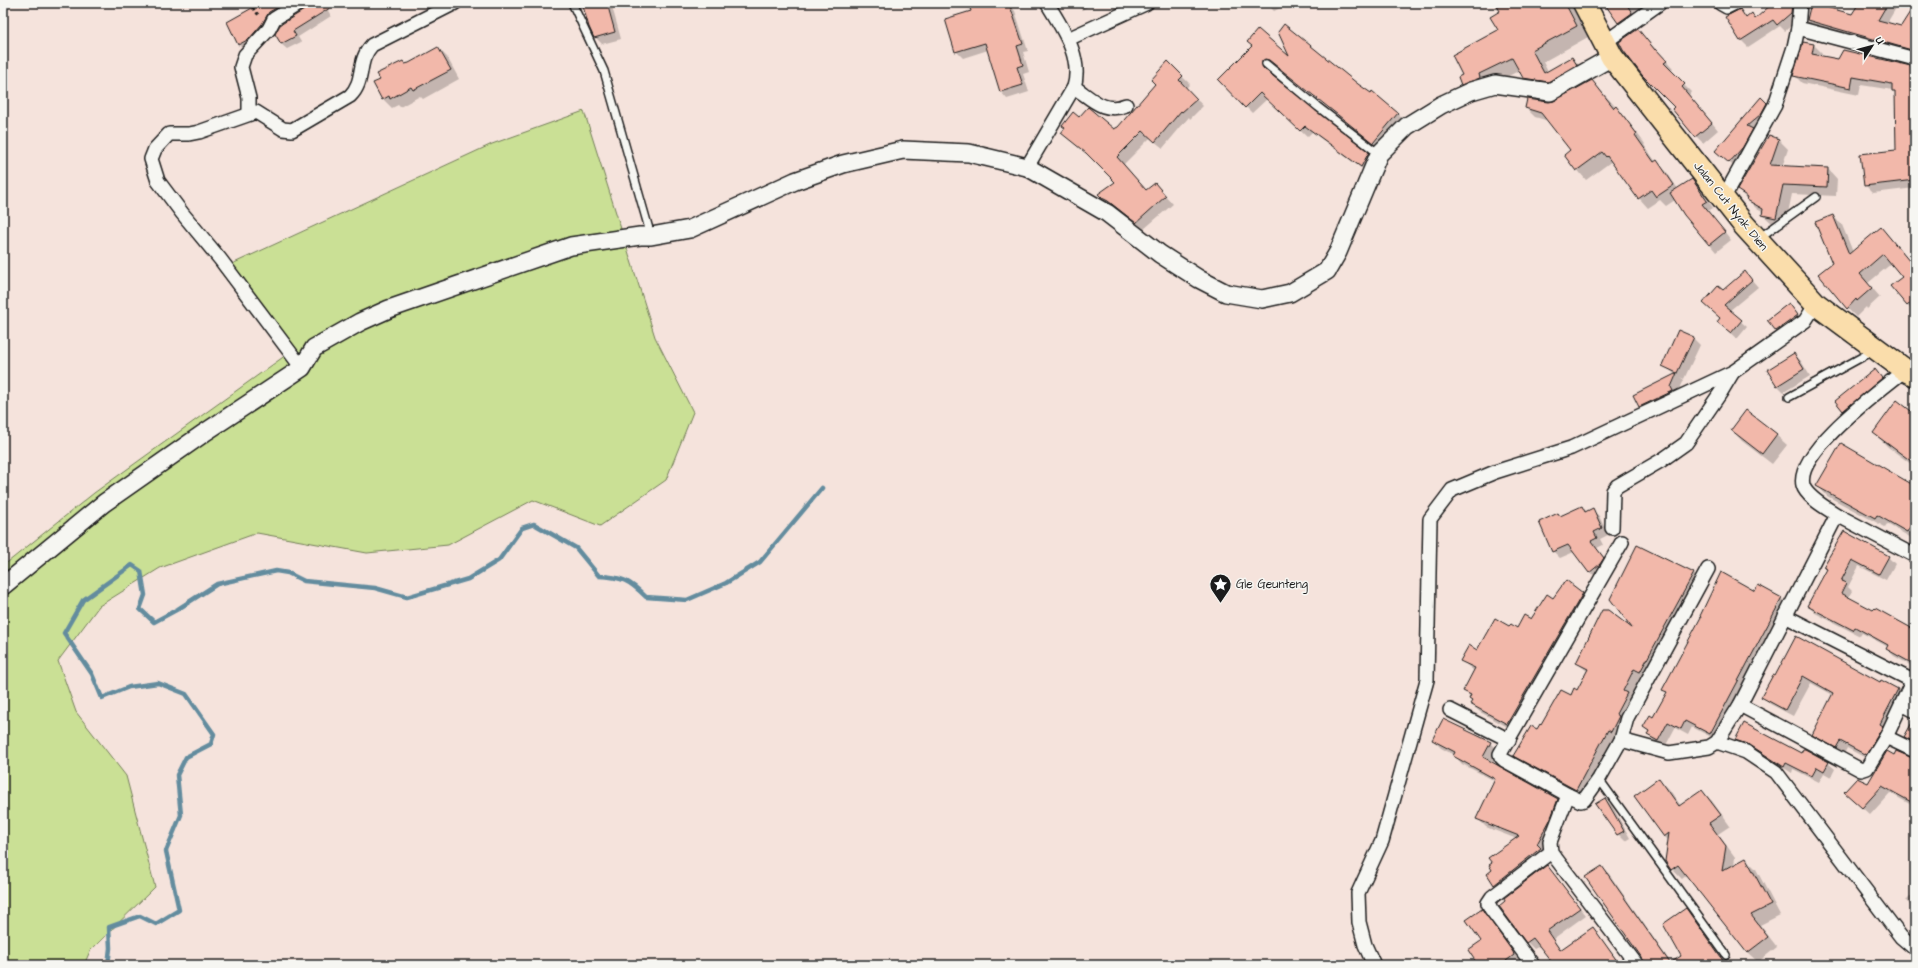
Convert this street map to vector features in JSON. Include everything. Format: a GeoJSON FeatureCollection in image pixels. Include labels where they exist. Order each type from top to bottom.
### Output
{"type":"FeatureCollection","features":[{"type":"Feature","properties":{"kind":"highway","name":"Jalan Cut Nyak Dien"},"geometry":{"type":"LineString","coordinates":[[1584,3],[1608,50],[1757,239],[1816,304],[1876,349],[1910,372]]}},
{"type":"Feature","properties":{"kind":"street"},"geometry":{"type":"LineString","coordinates":[[249,114],[249,98],[241,67],[245,55],[269,29],[274,19],[300,3]]}},
{"type":"Feature","properties":{"kind":"street"},"geometry":{"type":"LineString","coordinates":[[302,368],[220,259],[158,181],[151,159],[153,154],[169,134],[190,134],[199,132],[256,112],[283,129],[292,130],[350,96],[358,89],[364,56],[372,45],[456,3]]}},
{"type":"Feature","properties":{"kind":"street"},"geometry":{"type":"LineString","coordinates":[[1027,167],[1074,87],[1078,76],[1077,64],[1068,39],[1047,3]]}},
{"type":"Feature","properties":{"kind":"street"},"geometry":{"type":"LineString","coordinates":[[1068,39],[1147,3]]}},
{"type":"Feature","properties":{"kind":"street"},"geometry":{"type":"LineString","coordinates":[[3,586],[104,503],[204,433],[302,368],[314,348],[360,322],[389,309],[571,246],[640,236],[651,236],[690,229],[795,181],[843,164],[903,150],[969,153],[1027,167],[1106,213],[1160,254],[1199,279],[1226,293],[1262,299],[1290,293],[1327,271],[1338,252],[1379,154],[1408,126],[1441,105],[1471,91],[1495,84],[1550,92],[1608,50],[1660,3]]}},
{"type":"Feature","properties":{"kind":"street"},"geometry":{"type":"LineString","coordinates":[[1720,3],[1727,8],[1735,3]]}},
{"type":"Feature","properties":{"kind":"street"},"geometry":{"type":"LineString","coordinates":[[1724,197],[1775,105],[1783,86],[1798,28],[1800,3]]}},
{"type":"Feature","properties":{"kind":"street"},"geometry":{"type":"LineString","coordinates":[[1798,28],[1915,59]]}},
{"type":"Feature","properties":{"kind":"street"},"geometry":{"type":"LineString","coordinates":[[1074,87],[1101,106],[1116,109],[1126,106]]}},
{"type":"Feature","properties":{"kind":"street"},"geometry":{"type":"LineString","coordinates":[[1374,965],[1364,945],[1359,922],[1358,893],[1382,841],[1427,680],[1430,518],[1452,490],[1495,472],[1571,448],[1732,372],[1805,321],[1816,304]]}},
{"type":"Feature","properties":{"kind":"street"},"geometry":{"type":"LineString","coordinates":[[1612,528],[1613,491],[1617,486],[1668,457],[1686,443],[1721,392],[1732,372]]}},
{"type":"Feature","properties":{"kind":"street"},"geometry":{"type":"LineString","coordinates":[[1910,372],[1825,438],[1809,462],[1803,477],[1803,486],[1818,502],[1837,515],[1915,556]]}},
{"type":"Feature","properties":{"kind":"street"},"geometry":{"type":"LineString","coordinates":[[1621,740],[1674,754],[1709,747],[1717,742],[1740,705],[1837,515]]}},
{"type":"Feature","properties":{"kind":"street"},"geometry":{"type":"LineString","coordinates":[[1622,542],[1500,754],[1501,757],[1581,801],[1584,800],[1599,779],[1621,740],[1627,718],[1708,569]]}},
{"type":"Feature","properties":{"kind":"street"},"geometry":{"type":"LineString","coordinates":[[1740,705],[1861,770],[1867,768],[1886,737],[1911,684],[1909,679],[1785,616]]}},
{"type":"Feature","properties":{"kind":"street"},"geometry":{"type":"LineString","coordinates":[[1902,704],[1915,711]]}},
{"type":"Feature","properties":{"kind":"street"},"geometry":{"type":"LineString","coordinates":[[1450,710],[1508,740]]}},
{"type":"Feature","properties":{"kind":"street"},"geometry":{"type":"LineString","coordinates":[[1886,737],[1915,751]]}},
{"type":"Feature","properties":{"kind":"street"},"geometry":{"type":"LineString","coordinates":[[1717,742],[1746,752],[1776,772],[1789,787],[1900,936],[1915,950]]}},
{"type":"Feature","properties":{"kind":"street"},"geometry":{"type":"LineString","coordinates":[[1568,795],[1550,842],[1551,852],[1637,965]]}},
{"type":"Feature","properties":{"kind":"street"},"geometry":{"type":"LineString","coordinates":[[1534,965],[1488,903],[1492,897],[1551,852]]}},
{"type":"Feature","properties":{"kind":"lane"},"geometry":{"type":"LineString","coordinates":[[572,3],[604,71],[651,236]]}},
{"type":"Feature","properties":{"kind":"lane"},"geometry":{"type":"LineString","coordinates":[[1266,64],[1318,107],[1379,154]]}},
{"type":"Feature","properties":{"kind":"lane"},"geometry":{"type":"LineString","coordinates":[[1757,239],[1816,197]]}},
{"type":"Feature","properties":{"kind":"lane"},"geometry":{"type":"LineString","coordinates":[[1789,397],[1876,349]]}},
{"type":"Feature","properties":{"kind":"lane"},"geometry":{"type":"LineString","coordinates":[[1599,779],[1726,955]]}},
{"type":"Feature","properties":{"kind":"green space"},"geometry":{"type":"Polygon","coordinates":[[[584,111],[655,337],[693,412],[666,480],[600,526],[533,500],[448,545],[367,553],[257,533],[160,568],[99,606],[58,661],[76,712],[126,776],[155,887],[90,951],[84,965],[3,965],[3,566],[94,493],[286,355],[219,270],[492,144],[584,111]]]}},
{"type":"Feature","properties":{"kind":"building"},"geometry":{"type":"Polygon","coordinates":[[[261,3],[285,3],[269,12],[262,24],[249,39],[238,45],[227,22],[261,3]]]}},
{"type":"Feature","properties":{"kind":"building"},"geometry":{"type":"Polygon","coordinates":[[[308,3],[338,3],[293,31],[296,36],[281,44],[275,34],[280,25],[304,10],[308,3]]]}},
{"type":"Feature","properties":{"kind":"building"},"geometry":{"type":"Polygon","coordinates":[[[582,3],[607,3],[615,32],[594,38],[582,3]]]}},
{"type":"Feature","properties":{"kind":"building"},"geometry":{"type":"Polygon","coordinates":[[[968,3],[1009,3],[1023,44],[1017,46],[1023,65],[1017,67],[1023,85],[1000,92],[985,43],[955,52],[945,19],[971,11],[968,3]]]}},
{"type":"Feature","properties":{"kind":"building"},"geometry":{"type":"Polygon","coordinates":[[[1495,3],[1565,3],[1577,26],[1532,50],[1544,73],[1572,57],[1577,65],[1548,82],[1523,78],[1512,58],[1479,74],[1480,78],[1461,85],[1458,77],[1462,75],[1452,55],[1498,30],[1490,17],[1500,11],[1495,3]]]}},
{"type":"Feature","properties":{"kind":"building"},"geometry":{"type":"Polygon","coordinates":[[[1604,3],[1626,3],[1632,13],[1618,23],[1604,3]]]}},
{"type":"Feature","properties":{"kind":"building"},"geometry":{"type":"Polygon","coordinates":[[[1773,3],[1792,3],[1791,13],[1777,25],[1773,20],[1740,41],[1725,17],[1740,9],[1746,18],[1752,13],[1755,19],[1773,3]]]}},
{"type":"Feature","properties":{"kind":"building"},"geometry":{"type":"Polygon","coordinates":[[[1811,3],[1852,14],[1859,3],[1888,3],[1878,20],[1901,26],[1915,4],[1915,51],[1807,20],[1811,3]]]}},
{"type":"Feature","properties":{"kind":"building"},"geometry":{"type":"Polygon","coordinates":[[[1284,24],[1358,84],[1371,93],[1372,91],[1398,113],[1373,143],[1269,60],[1265,59],[1262,61],[1263,68],[1369,152],[1361,167],[1305,126],[1300,131],[1260,93],[1245,108],[1218,80],[1252,46],[1247,42],[1258,29],[1289,56],[1278,32],[1284,24]]]}},
{"type":"Feature","properties":{"kind":"building"},"geometry":{"type":"Polygon","coordinates":[[[1638,29],[1655,50],[1656,49],[1667,61],[1664,63],[1685,84],[1682,87],[1712,123],[1695,137],[1672,109],[1674,107],[1642,75],[1623,50],[1619,42],[1638,29]]]}},
{"type":"Feature","properties":{"kind":"building"},"geometry":{"type":"Polygon","coordinates":[[[1803,42],[1814,44],[1812,54],[1838,59],[1843,50],[1915,67],[1915,180],[1864,186],[1860,154],[1896,150],[1895,91],[1892,91],[1892,84],[1853,77],[1851,88],[1793,76],[1803,42]]]}},
{"type":"Feature","properties":{"kind":"building"},"geometry":{"type":"Polygon","coordinates":[[[438,47],[451,70],[413,90],[411,87],[390,99],[389,96],[382,100],[373,83],[380,80],[376,74],[403,61],[405,64],[409,63],[438,47]]]}},
{"type":"Feature","properties":{"kind":"building"},"geometry":{"type":"Polygon","coordinates":[[[1168,61],[1183,76],[1179,80],[1197,99],[1182,112],[1181,111],[1155,142],[1143,131],[1117,157],[1146,190],[1155,183],[1166,196],[1136,223],[1098,194],[1115,182],[1086,153],[1061,133],[1065,128],[1062,126],[1073,112],[1079,117],[1088,107],[1114,129],[1118,127],[1155,84],[1151,80],[1168,61]]]}},
{"type":"Feature","properties":{"kind":"building"},"geometry":{"type":"Polygon","coordinates":[[[1592,80],[1614,108],[1616,106],[1637,134],[1635,135],[1654,162],[1657,160],[1674,185],[1656,197],[1651,190],[1638,199],[1607,156],[1606,157],[1602,152],[1576,171],[1564,155],[1570,150],[1541,113],[1525,108],[1527,99],[1549,102],[1554,101],[1592,80]]]}},
{"type":"Feature","properties":{"kind":"building"},"geometry":{"type":"Polygon","coordinates":[[[1761,97],[1767,103],[1761,114],[1747,126],[1753,129],[1743,147],[1729,163],[1715,151],[1761,97]]]}},
{"type":"Feature","properties":{"kind":"building"},"geometry":{"type":"Polygon","coordinates":[[[1769,135],[1779,139],[1770,165],[1828,168],[1827,187],[1783,185],[1776,218],[1762,215],[1763,209],[1747,200],[1748,197],[1737,190],[1769,135]]]}},
{"type":"Feature","properties":{"kind":"building"},"geometry":{"type":"Polygon","coordinates":[[[1692,179],[1707,201],[1702,204],[1725,232],[1709,245],[1684,215],[1670,193],[1692,179]]]}},
{"type":"Feature","properties":{"kind":"building"},"geometry":{"type":"Polygon","coordinates":[[[1833,215],[1849,254],[1881,227],[1915,268],[1915,299],[1907,306],[1890,286],[1902,277],[1883,254],[1860,274],[1872,288],[1857,301],[1856,299],[1847,309],[1818,274],[1832,263],[1815,222],[1833,215]]]}},
{"type":"Feature","properties":{"kind":"building"},"geometry":{"type":"Polygon","coordinates":[[[1745,271],[1752,280],[1724,305],[1742,320],[1731,333],[1717,322],[1720,318],[1703,303],[1718,286],[1723,290],[1745,271]]]}},
{"type":"Feature","properties":{"kind":"building"},"geometry":{"type":"Polygon","coordinates":[[[1789,303],[1798,315],[1776,331],[1767,320],[1789,303]]]}},
{"type":"Feature","properties":{"kind":"building"},"geometry":{"type":"Polygon","coordinates":[[[1678,330],[1694,337],[1677,373],[1662,366],[1678,330]]]}},
{"type":"Feature","properties":{"kind":"building"},"geometry":{"type":"Polygon","coordinates":[[[1794,353],[1804,369],[1777,386],[1767,370],[1794,353]]]}},
{"type":"Feature","properties":{"kind":"building"},"geometry":{"type":"Polygon","coordinates":[[[1875,369],[1882,378],[1843,411],[1835,401],[1875,369]]]}},
{"type":"Feature","properties":{"kind":"building"},"geometry":{"type":"Polygon","coordinates":[[[1677,373],[1671,387],[1673,391],[1639,407],[1633,395],[1677,373]]]}},
{"type":"Feature","properties":{"kind":"building"},"geometry":{"type":"Polygon","coordinates":[[[1897,400],[1915,414],[1915,464],[1873,433],[1897,400]]]}},
{"type":"Feature","properties":{"kind":"building"},"geometry":{"type":"Polygon","coordinates":[[[1746,410],[1777,434],[1762,454],[1731,430],[1746,410]]]}},
{"type":"Feature","properties":{"kind":"building"},"geometry":{"type":"Polygon","coordinates":[[[1841,443],[1915,486],[1915,518],[1907,532],[1877,515],[1875,518],[1816,486],[1841,443]]]}},
{"type":"Feature","properties":{"kind":"building"},"geometry":{"type":"Polygon","coordinates":[[[1582,506],[1585,512],[1593,508],[1602,528],[1594,532],[1597,538],[1591,541],[1604,558],[1600,564],[1589,573],[1568,545],[1552,552],[1539,522],[1558,513],[1560,516],[1582,506]]]}},
{"type":"Feature","properties":{"kind":"building"},"geometry":{"type":"Polygon","coordinates":[[[1844,531],[1889,556],[1879,574],[1852,560],[1841,581],[1846,583],[1841,593],[1873,610],[1875,608],[1915,630],[1915,665],[1886,649],[1888,645],[1855,627],[1853,630],[1807,606],[1827,569],[1823,567],[1844,531]]]}},
{"type":"Feature","properties":{"kind":"building"},"geometry":{"type":"Polygon","coordinates":[[[1637,545],[1694,573],[1640,672],[1634,669],[1623,691],[1627,693],[1616,714],[1619,716],[1611,732],[1608,730],[1576,790],[1513,756],[1531,726],[1537,729],[1540,724],[1541,725],[1561,690],[1571,695],[1574,688],[1577,690],[1588,669],[1576,663],[1602,610],[1608,610],[1632,628],[1610,599],[1637,545]]]}},
{"type":"Feature","properties":{"kind":"building"},"geometry":{"type":"Polygon","coordinates":[[[1721,572],[1755,591],[1758,585],[1782,598],[1710,734],[1685,721],[1681,729],[1668,722],[1658,741],[1647,735],[1649,731],[1643,727],[1650,715],[1653,717],[1667,692],[1662,690],[1701,617],[1700,616],[1721,572]]]}},
{"type":"Feature","properties":{"kind":"building"},"geometry":{"type":"Polygon","coordinates":[[[1566,580],[1583,593],[1507,724],[1470,704],[1472,701],[1469,699],[1471,695],[1463,691],[1475,668],[1460,661],[1469,645],[1477,650],[1495,618],[1509,626],[1511,624],[1517,628],[1524,615],[1531,619],[1547,594],[1553,598],[1566,580]]]}},
{"type":"Feature","properties":{"kind":"building"},"geometry":{"type":"Polygon","coordinates":[[[1796,636],[1880,682],[1881,680],[1898,689],[1880,724],[1883,726],[1866,755],[1840,741],[1836,748],[1812,735],[1833,693],[1803,676],[1785,710],[1761,697],[1773,675],[1775,676],[1796,636]]]}},
{"type":"Feature","properties":{"kind":"building"},"geometry":{"type":"Polygon","coordinates":[[[1443,719],[1491,742],[1483,757],[1558,799],[1550,820],[1537,844],[1541,848],[1494,885],[1487,874],[1492,870],[1489,865],[1492,863],[1488,858],[1519,836],[1476,819],[1495,779],[1453,756],[1455,752],[1432,740],[1443,719]]]}},
{"type":"Feature","properties":{"kind":"building"},"geometry":{"type":"Polygon","coordinates":[[[1915,719],[1915,742],[1904,737],[1915,719]]]}},
{"type":"Feature","properties":{"kind":"building"},"geometry":{"type":"Polygon","coordinates":[[[1744,723],[1801,753],[1803,749],[1805,749],[1829,762],[1824,771],[1817,767],[1812,776],[1786,763],[1784,767],[1750,745],[1735,740],[1744,723]]]}},
{"type":"Feature","properties":{"kind":"building"},"geometry":{"type":"Polygon","coordinates":[[[1887,751],[1894,755],[1896,751],[1915,759],[1915,804],[1882,786],[1862,808],[1844,792],[1857,778],[1868,783],[1887,751]]]}},
{"type":"Feature","properties":{"kind":"building"},"geometry":{"type":"Polygon","coordinates":[[[1659,778],[1679,806],[1702,790],[1721,815],[1709,823],[1726,846],[1722,871],[1746,858],[1771,905],[1751,915],[1768,937],[1747,953],[1678,865],[1671,870],[1665,861],[1669,833],[1664,837],[1634,796],[1659,778]]]}},
{"type":"Feature","properties":{"kind":"building"},"geometry":{"type":"Polygon","coordinates":[[[1605,798],[1624,831],[1617,835],[1595,804],[1605,798]]]}},
{"type":"Feature","properties":{"kind":"building"},"geometry":{"type":"Polygon","coordinates":[[[1547,865],[1580,908],[1547,931],[1560,950],[1593,927],[1620,965],[1554,965],[1533,938],[1526,943],[1499,906],[1505,901],[1504,898],[1547,865]]]}},
{"type":"Feature","properties":{"kind":"building"},"geometry":{"type":"Polygon","coordinates":[[[1602,866],[1670,963],[1681,956],[1663,924],[1686,908],[1726,965],[1647,965],[1585,877],[1602,866]]]}},
{"type":"Feature","properties":{"kind":"building"},"geometry":{"type":"Polygon","coordinates":[[[1482,909],[1513,952],[1514,955],[1506,961],[1509,965],[1478,965],[1468,950],[1481,941],[1466,920],[1482,909]]]}},
{"type":"Feature","properties":{"kind":"waterway"},"geometry":{"type":"LineString","coordinates":[[108,965],[110,948],[109,927],[140,916],[156,924],[179,910],[166,851],[181,815],[177,775],[186,757],[211,744],[214,734],[186,694],[158,683],[129,687],[102,698],[92,674],[64,633],[83,600],[132,565],[141,571],[145,595],[140,609],[154,622],[178,609],[217,584],[276,571],[288,573],[304,581],[375,588],[407,597],[468,579],[499,560],[522,528],[534,524],[576,548],[599,576],[614,577],[625,580],[646,597],[687,600],[726,583],[760,562],[822,488]]}},
{"type":"Feature","properties":{"kind":"place","name":"Gle Geunteng"},"geometry":{"type":"Point","coordinates":[1220,604]}}]}
